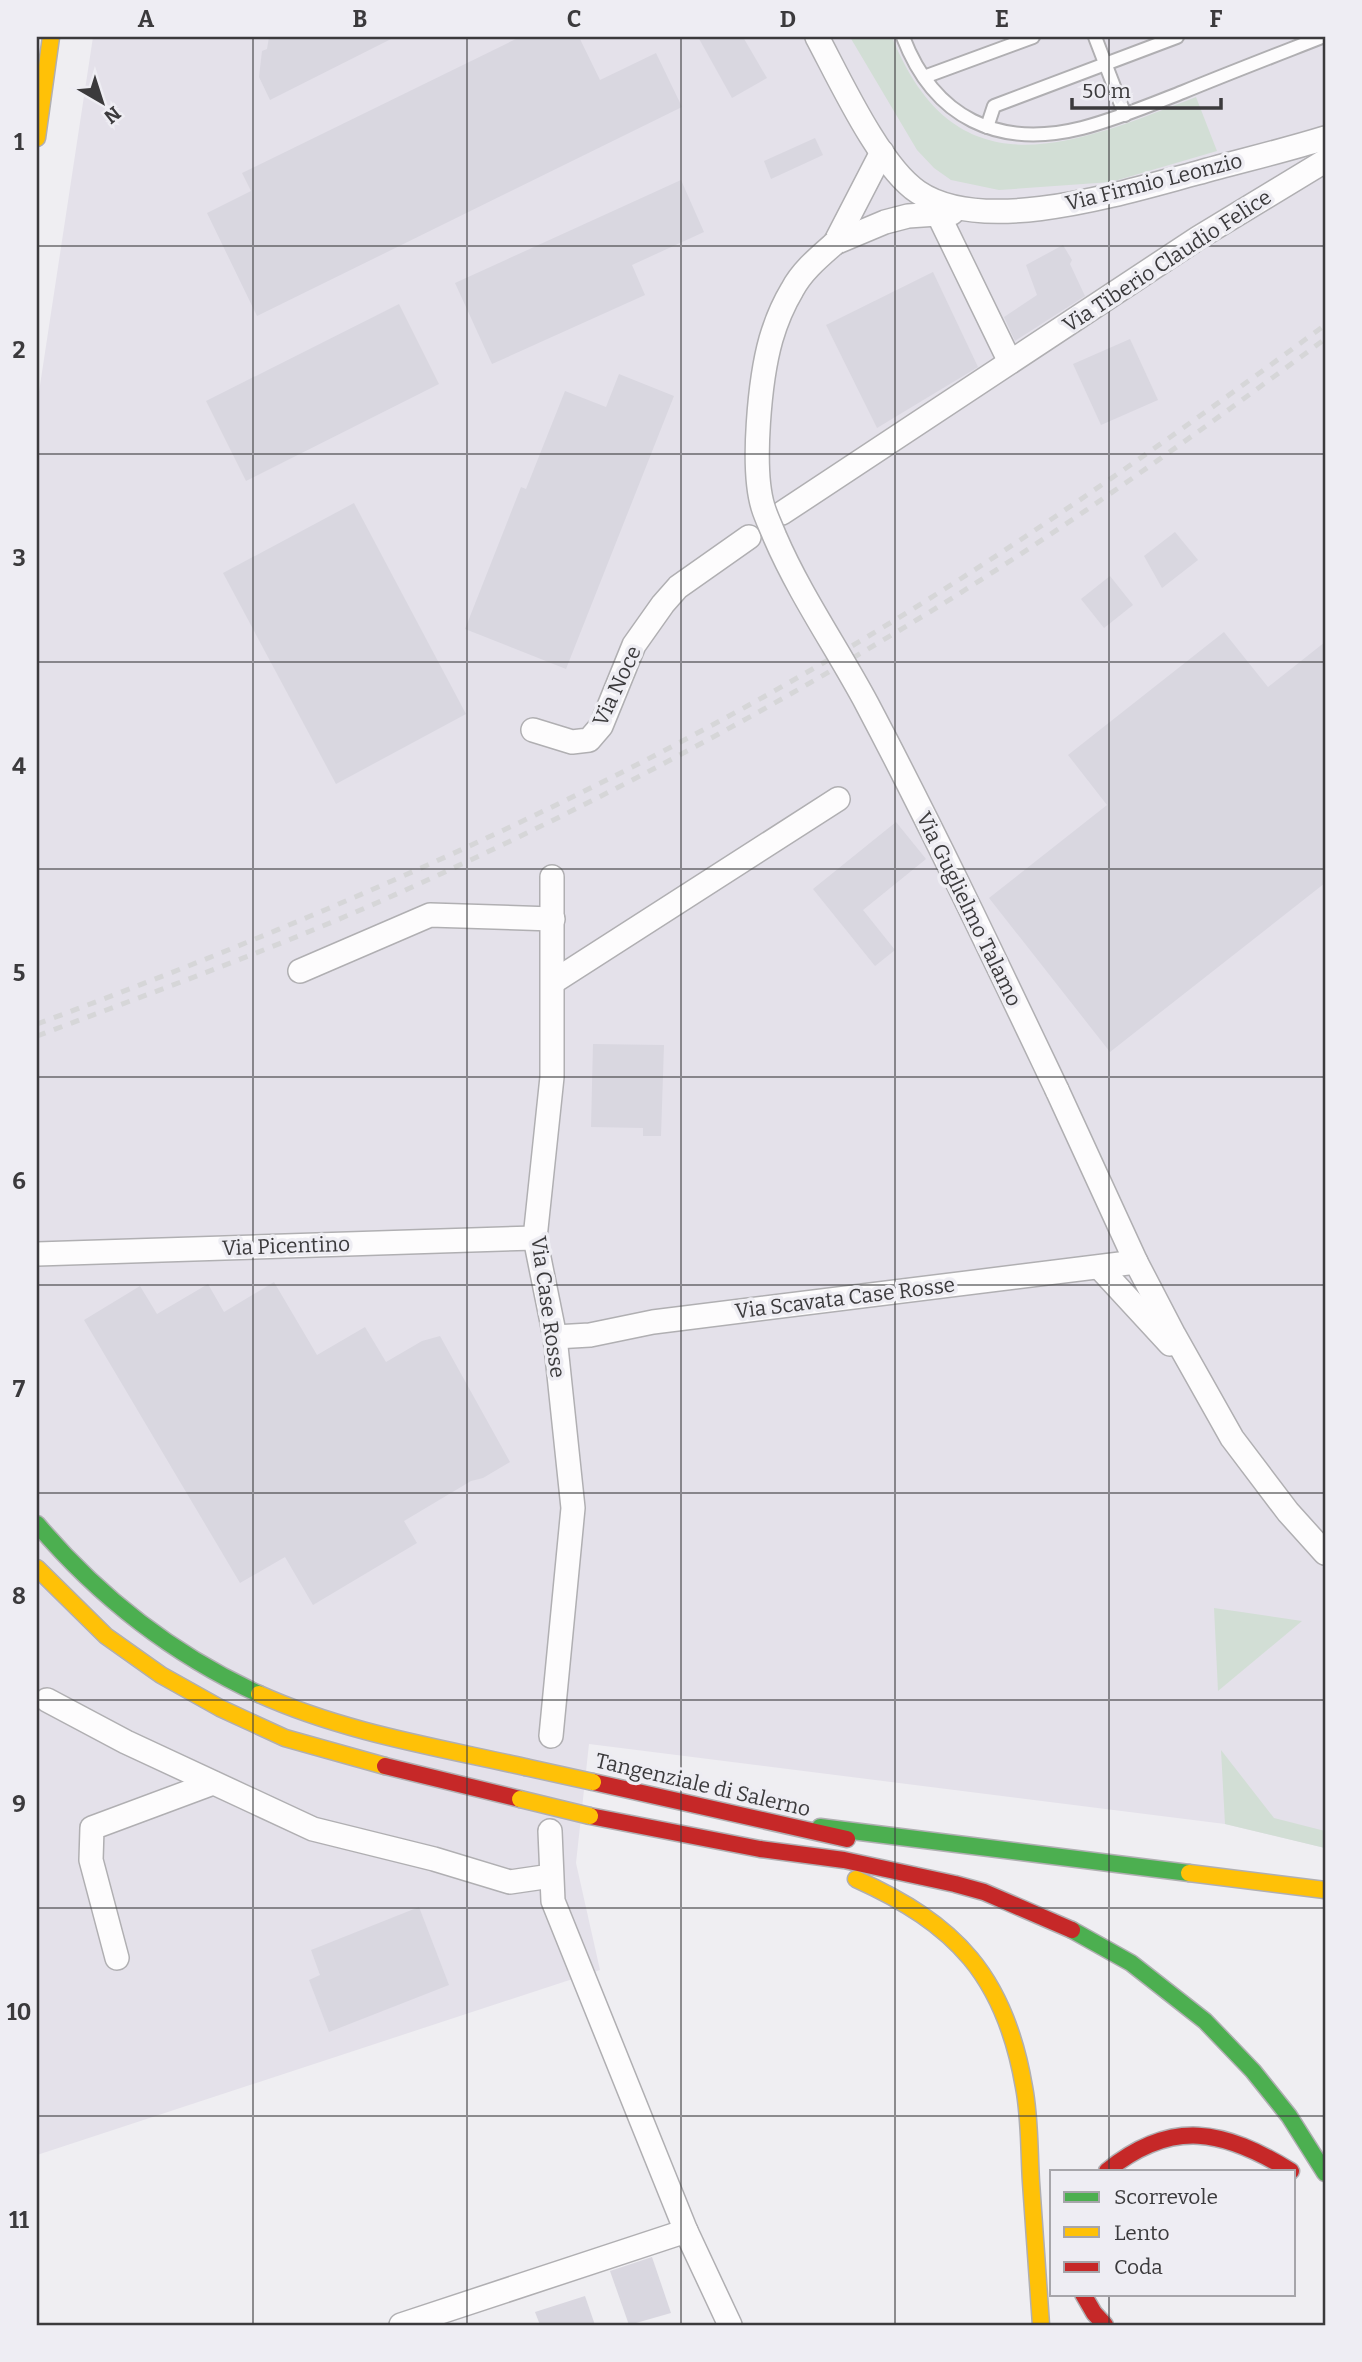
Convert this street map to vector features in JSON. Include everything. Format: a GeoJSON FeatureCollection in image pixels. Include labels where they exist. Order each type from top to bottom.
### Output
{"type":"FeatureCollection","features":[{"type":"Feature","properties":{"kind":"highway"},"geometry":{"type":"LineString","coordinates":[[37,138],[51,37]]}},
{"type":"Feature","properties":{"kind":"highway","name":"Tangenziale di Salerno"},"geometry":{"type":"LineString","coordinates":[[37,1524],[86,1577],[125,1613],[158,1637],[213,1671],[312,1715],[408,1741],[778,1822],[913,1855]]}},
{"type":"Feature","properties":{"kind":"highway"},"geometry":{"type":"LineString","coordinates":[[37,1568],[106,1636],[161,1675],[220,1708],[285,1738],[364,1761],[590,1816],[760,1849],[844,1860],[955,1884],[984,1892],[1058,1922],[1090,1938],[1168,1990],[1224,2039],[1289,2116],[1325,2173]]}},
{"type":"Feature","properties":{"kind":"highway"},"geometry":{"type":"LineString","coordinates":[[778,1822],[1325,1890]]}},
{"type":"Feature","properties":{"kind":"highway"},"geometry":{"type":"LineString","coordinates":[[760,1849],[874,1886],[916,1907],[954,1937],[986,1979],[1010,2033],[1024,2086],[1041,2325]]}},
{"type":"Feature","properties":{"kind":"highway"},"geometry":{"type":"LineString","coordinates":[[1108,2170],[1120,2158],[1158,2139],[1201,2135],[1251,2149],[1288,2170]]}},
{"type":"Feature","properties":{"kind":"highway"},"geometry":{"type":"LineString","coordinates":[[1084,2296],[1105,2325]]}},
{"type":"Feature","properties":{"kind":"street","name":"Via Firmio Leonzio"},"geometry":{"type":"LineString","coordinates":[[817,37],[882,152],[900,177],[917,192],[934,201],[980,212],[1038,209],[1092,201],[1325,138]]}},
{"type":"Feature","properties":{"kind":"street"},"geometry":{"type":"LineString","coordinates":[[835,243],[882,152]]}},
{"type":"Feature","properties":{"kind":"street","name":"Via Tiberio Claudio Felice"},"geometry":{"type":"LineString","coordinates":[[1010,362],[1198,238],[1325,162]]}},
{"type":"Feature","properties":{"kind":"street"},"geometry":{"type":"LineString","coordinates":[[856,206],[900,177]]}},
{"type":"Feature","properties":{"kind":"street"},"geometry":{"type":"LineString","coordinates":[[885,222],[894,210],[900,177]]}},
{"type":"Feature","properties":{"kind":"street"},"geometry":{"type":"LineString","coordinates":[[835,243],[885,222],[908,216],[980,212]]}},
{"type":"Feature","properties":{"kind":"street"},"geometry":{"type":"LineString","coordinates":[[782,513],[1010,362],[938,214]]}},
{"type":"Feature","properties":{"kind":"street","name":"Via Guglielmo Talamo"},"geometry":{"type":"LineString","coordinates":[[835,243],[813,263],[793,287],[779,314],[771,340],[759,431],[758,468],[762,506],[789,568],[866,702],[955,876],[1136,1262],[1195,1372],[1232,1438],[1288,1511],[1325,1553]]}},
{"type":"Feature","properties":{"kind":"street","name":"Via Noce"},"geometry":{"type":"LineString","coordinates":[[533,730],[572,741],[589,740],[601,726],[634,645],[663,604],[678,587],[749,537]]}},
{"type":"Feature","properties":{"kind":"street"},"geometry":{"type":"LineString","coordinates":[[552,982],[838,799]]}},
{"type":"Feature","properties":{"kind":"street","name":"Via Case Rosse"},"geometry":{"type":"LineString","coordinates":[[551,1736],[573,1508],[555,1337],[535,1238],[552,1077],[552,877]]}},
{"type":"Feature","properties":{"kind":"street"},"geometry":{"type":"LineString","coordinates":[[300,971],[430,915],[553,919]]}},
{"type":"Feature","properties":{"kind":"street","name":"Via Picentino"},"geometry":{"type":"LineString","coordinates":[[37,1254],[535,1238]]}},
{"type":"Feature","properties":{"kind":"street","name":"Via Scavata Case Rosse"},"geometry":{"type":"LineString","coordinates":[[555,1337],[590,1335],[653,1322],[1136,1262]]}},
{"type":"Feature","properties":{"kind":"street"},"geometry":{"type":"LineString","coordinates":[[1099,1266],[1195,1372]]}},
{"type":"Feature","properties":{"kind":"street"},"geometry":{"type":"LineString","coordinates":[[47,1700],[125,1742],[313,1829],[434,1859],[510,1882],[551,1876]]}},
{"type":"Feature","properties":{"kind":"street"},"geometry":{"type":"LineString","coordinates":[[117,1958],[91,1860],[92,1828],[213,1783]]}},
{"type":"Feature","properties":{"kind":"street"},"geometry":{"type":"LineString","coordinates":[[550,1831],[553,1901],[686,2231],[730,2325]]}},
{"type":"Feature","properties":{"kind":"street"},"geometry":{"type":"LineString","coordinates":[[401,2325],[686,2231]]}},
{"type":"Feature","properties":{"kind":"lane"},"geometry":{"type":"LineString","coordinates":[[903,37],[911,58],[941,98],[960,114],[987,127],[1015,135],[1081,128],[1125,114],[1322,37]]}},
{"type":"Feature","properties":{"kind":"lane"},"geometry":{"type":"LineString","coordinates":[[924,78],[1033,37]]}},
{"type":"Feature","properties":{"kind":"lane"},"geometry":{"type":"LineString","coordinates":[[1095,37],[1125,114]]}},
{"type":"Feature","properties":{"kind":"lane"},"geometry":{"type":"LineString","coordinates":[[987,127],[994,106],[1177,37]]}},
{"type":"Feature","properties":{"kind":"shaded area"},"geometry":{"type":"Polygon","coordinates":[[[93,37],[1325,37],[1325,1848],[1225,1824],[589,1744],[576,1863],[600,1970],[37,2155],[37,405],[93,37]]]}},
{"type":"Feature","properties":{"kind":"shaded area"},"geometry":{"type":"Polygon","coordinates":[[[850,37],[892,37],[918,87],[949,120],[984,139],[1022,145],[1063,141],[1106,130],[1196,97],[1217,151],[1111,182],[999,190],[951,180],[934,168],[917,150],[850,37]]]}},
{"type":"Feature","properties":{"kind":"shaded area"},"geometry":{"type":"Polygon","coordinates":[[[1214,1608],[1302,1621],[1218,1691],[1214,1608]]]}},
{"type":"Feature","properties":{"kind":"shaded area"},"geometry":{"type":"Polygon","coordinates":[[[1221,1750],[1274,1818],[1325,1831],[1325,1848],[1225,1824],[1221,1750]]]}},
{"type":"Feature","properties":{"kind":"building"},"geometry":{"type":"Polygon","coordinates":[[[269,37],[395,37],[270,100],[259,77],[262,51],[267,49],[269,37]]]}},
{"type":"Feature","properties":{"kind":"building"},"geometry":{"type":"Polygon","coordinates":[[[520,37],[579,37],[600,80],[656,53],[682,107],[257,316],[207,213],[251,191],[242,173],[520,37]]]}},
{"type":"Feature","properties":{"kind":"building"},"geometry":{"type":"Polygon","coordinates":[[[698,37],[743,37],[767,78],[732,98],[698,37]]]}},
{"type":"Feature","properties":{"kind":"building"},"geometry":{"type":"Polygon","coordinates":[[[815,138],[823,155],[771,179],[764,161],[815,138]]]}},
{"type":"Feature","properties":{"kind":"building"},"geometry":{"type":"Polygon","coordinates":[[[681,180],[704,232],[632,265],[645,295],[492,364],[455,283],[681,180]]]}},
{"type":"Feature","properties":{"kind":"building"},"geometry":{"type":"Polygon","coordinates":[[[1063,245],[1072,260],[1070,264],[1085,296],[1015,341],[1004,317],[1037,295],[1026,265],[1063,245]]]}},
{"type":"Feature","properties":{"kind":"building"},"geometry":{"type":"Polygon","coordinates":[[[933,272],[978,367],[877,428],[826,325],[933,272]]]}},
{"type":"Feature","properties":{"kind":"building"},"geometry":{"type":"Polygon","coordinates":[[[399,304],[439,384],[246,481],[206,401],[399,304]]]}},
{"type":"Feature","properties":{"kind":"building"},"geometry":{"type":"Polygon","coordinates":[[[1130,339],[1158,400],[1101,425],[1073,364],[1130,339]]]}},
{"type":"Feature","properties":{"kind":"building"},"geometry":{"type":"Polygon","coordinates":[[[619,374],[674,396],[566,669],[465,629],[521,487],[526,489],[565,391],[606,407],[619,374]]]}},
{"type":"Feature","properties":{"kind":"building"},"geometry":{"type":"Polygon","coordinates":[[[354,503],[466,714],[336,784],[223,573],[354,503]]]}},
{"type":"Feature","properties":{"kind":"building"},"geometry":{"type":"Polygon","coordinates":[[[1175,532],[1198,560],[1162,588],[1144,556],[1175,532]]]}},
{"type":"Feature","properties":{"kind":"building"},"geometry":{"type":"Polygon","coordinates":[[[1110,576],[1133,605],[1104,628],[1081,599],[1110,576]]]}},
{"type":"Feature","properties":{"kind":"building"},"geometry":{"type":"Polygon","coordinates":[[[1224,632],[1268,687],[1325,642],[1325,883],[1110,1052],[989,898],[1107,805],[1068,755],[1224,632]]]}},
{"type":"Feature","properties":{"kind":"building"},"geometry":{"type":"Polygon","coordinates":[[[896,822],[926,859],[863,910],[895,950],[875,966],[813,889],[896,822]]]}},
{"type":"Feature","properties":{"kind":"building"},"geometry":{"type":"Polygon","coordinates":[[[593,1044],[664,1045],[661,1136],[643,1136],[643,1128],[591,1127],[593,1044]]]}},
{"type":"Feature","properties":{"kind":"building"},"geometry":{"type":"Polygon","coordinates":[[[274,1282],[317,1355],[365,1327],[386,1362],[422,1341],[440,1336],[510,1462],[483,1478],[471,1481],[404,1521],[417,1543],[313,1605],[285,1557],[240,1583],[84,1320],[140,1286],[157,1314],[208,1284],[224,1312],[274,1282]]]}},
{"type":"Feature","properties":{"kind":"building"},"geometry":{"type":"Polygon","coordinates":[[[419,1907],[449,1985],[329,2032],[309,1980],[320,1975],[311,1950],[419,1907]]]}},
{"type":"Feature","properties":{"kind":"building"},"geometry":{"type":"Polygon","coordinates":[[[652,2257],[671,2313],[629,2325],[610,2271],[652,2257]]]}},
{"type":"Feature","properties":{"kind":"building"},"geometry":{"type":"Polygon","coordinates":[[[585,2296],[595,2325],[540,2325],[535,2312],[585,2296]]]}},
{"type":"Feature","properties":{"kind":"railway"},"geometry":{"type":"LineString","coordinates":[[37,1024],[232,949],[424,867],[519,823],[705,729],[866,638],[1000,553],[1196,419],[1325,325]]}},
{"type":"Feature","properties":{"kind":"railway"},"geometry":{"type":"LineString","coordinates":[[37,1036],[356,912],[522,836],[699,745],[932,611],[1047,537],[1325,339]]}},
{"type":"Feature","properties":{"kind":"traffic: fast"},"geometry":{"type":"LineString","coordinates":[[37,1524],[86,1576],[139,1621],[196,1661],[259,1694]]}},
{"type":"Feature","properties":{"kind":"traffic: fast"},"geometry":{"type":"LineString","coordinates":[[820,1827],[1189,1873]]}},
{"type":"Feature","properties":{"kind":"traffic: fast"},"geometry":{"type":"LineString","coordinates":[[1072,1930],[1131,1963],[1205,2021],[1253,2071],[1289,2116],[1325,2173]]}},
{"type":"Feature","properties":{"kind":"traffic: slow"},"geometry":{"type":"LineString","coordinates":[[37,138],[51,37]]}},
{"type":"Feature","properties":{"kind":"traffic: slow"},"geometry":{"type":"LineString","coordinates":[[37,1568],[106,1636],[161,1675],[220,1708],[285,1738],[385,1766]]}},
{"type":"Feature","properties":{"kind":"traffic: slow"},"geometry":{"type":"LineString","coordinates":[[259,1694],[357,1729],[525,1767]]}},
{"type":"Feature","properties":{"kind":"traffic: slow"},"geometry":{"type":"LineString","coordinates":[[525,1767],[593,1782]]}},
{"type":"Feature","properties":{"kind":"traffic: slow"},"geometry":{"type":"LineString","coordinates":[[520,1799],[590,1816]]}},
{"type":"Feature","properties":{"kind":"traffic: slow"},"geometry":{"type":"LineString","coordinates":[[1189,1873],[1325,1890]]}},
{"type":"Feature","properties":{"kind":"traffic: slow"},"geometry":{"type":"LineString","coordinates":[[856,1879],[891,1896],[948,1935],[970,1958],[989,1984],[1004,2014],[1015,2048],[1026,2099],[1041,2325]]}},
{"type":"Feature","properties":{"kind":"traffic: jam"},"geometry":{"type":"LineString","coordinates":[[385,1766],[520,1799]]}},
{"type":"Feature","properties":{"kind":"traffic: jam"},"geometry":{"type":"LineString","coordinates":[[593,1782],[847,1839]]}},
{"type":"Feature","properties":{"kind":"traffic: jam"},"geometry":{"type":"LineString","coordinates":[[590,1816],[760,1849],[844,1860],[955,1884],[984,1892],[1072,1930]]}},
{"type":"Feature","properties":{"kind":"traffic: jam"},"geometry":{"type":"LineString","coordinates":[[1108,2170],[1131,2154],[1154,2143],[1176,2137],[1198,2136],[1243,2146],[1289,2170]]}},
{"type":"Feature","properties":{"kind":"traffic: jam"},"geometry":{"type":"LineString","coordinates":[[1084,2296],[1105,2325]]}}]}
